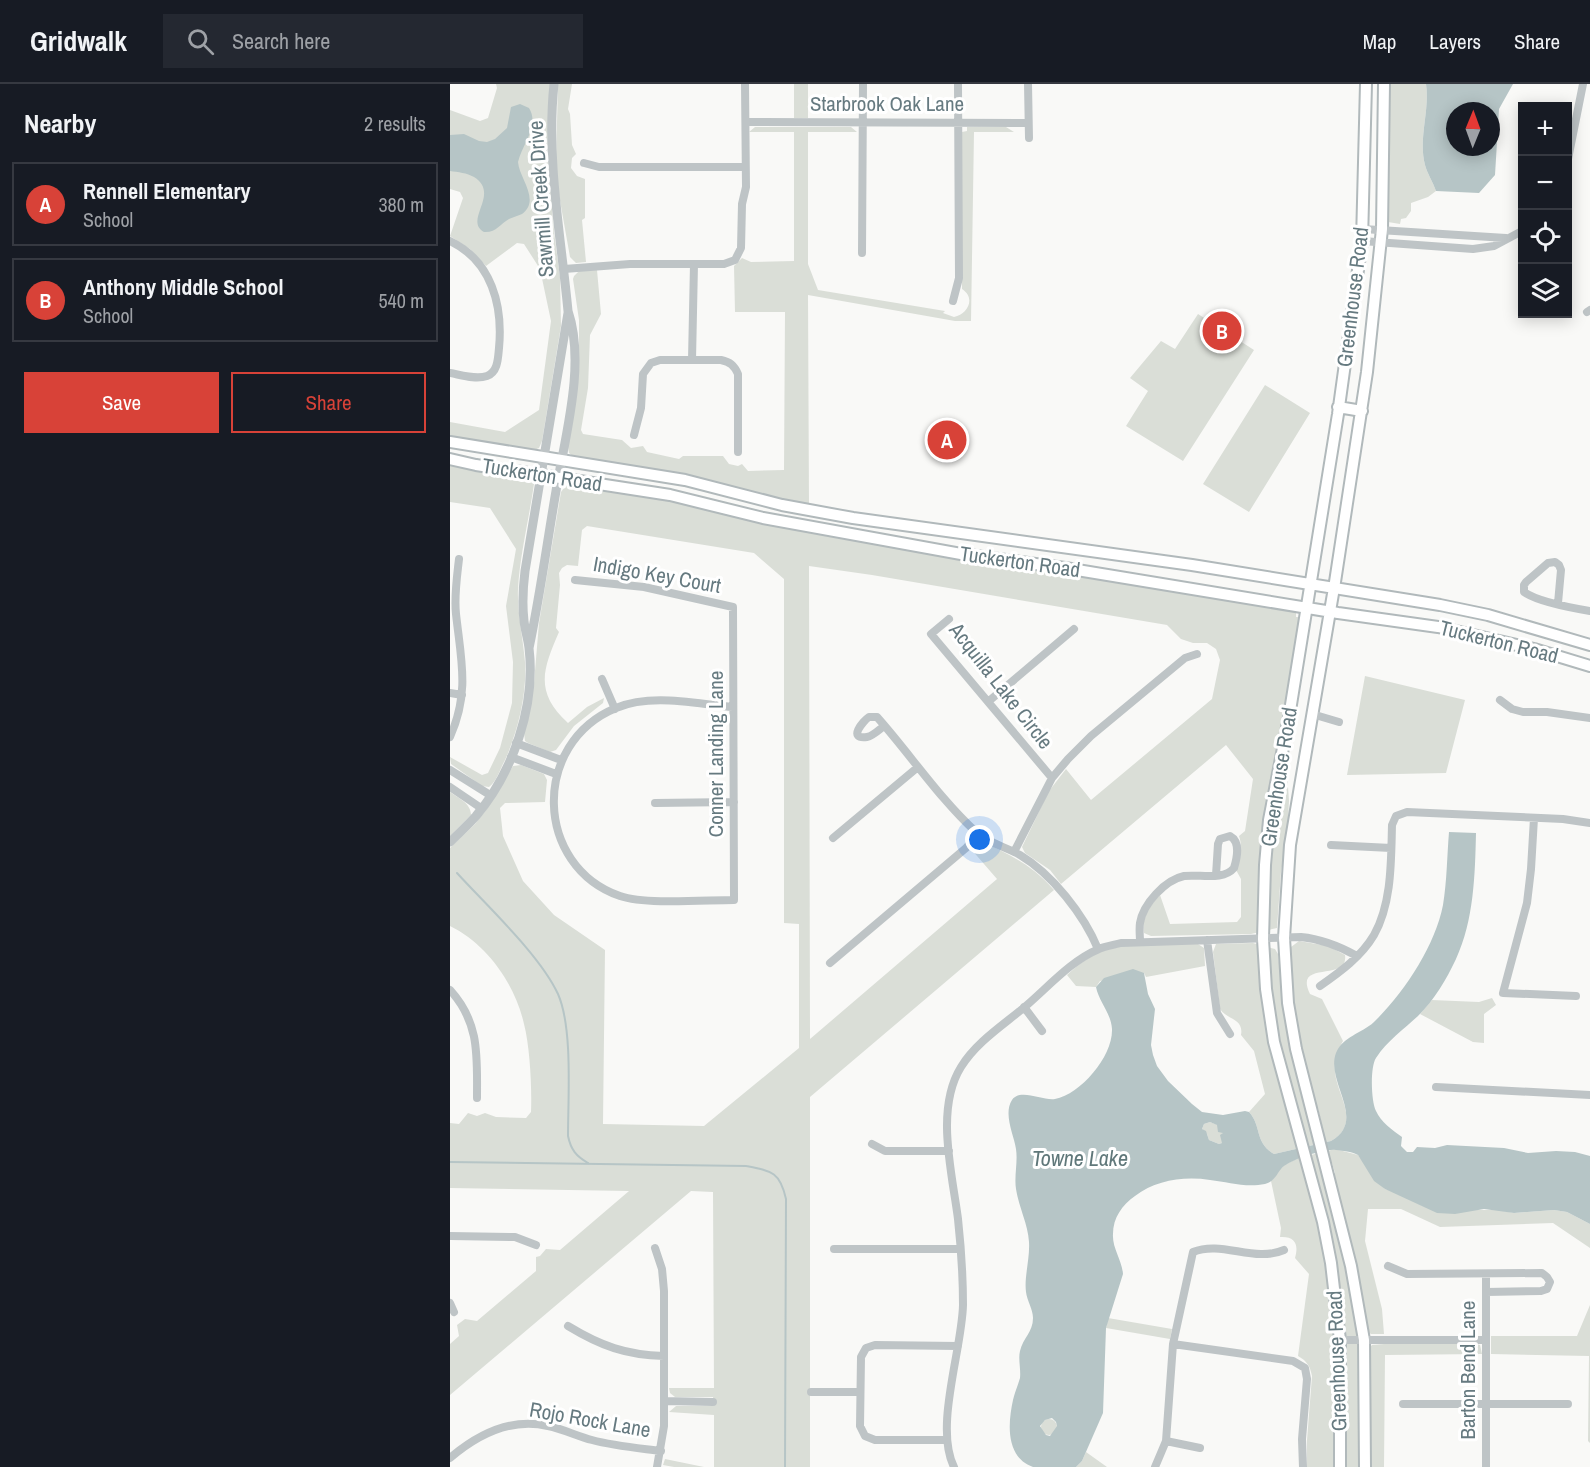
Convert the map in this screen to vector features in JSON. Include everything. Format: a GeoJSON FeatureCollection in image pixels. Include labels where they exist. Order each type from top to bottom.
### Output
{"type":"FeatureCollection","features":[{"type":"Feature","properties":{"kind":"main road","name":"Greenhouse Road"},"geometry":{"type":"LineString","coordinates":[[1340,1467],[1340,1340],[1331,1263],[1323,1222],[1274,1042],[1266,989],[1263,939],[1269,820],[1289,717],[1362,241],[1366,84]]}},
{"type":"Feature","properties":{"kind":"main road","name":"Greenhouse Road"},"geometry":{"type":"LineString","coordinates":[[1365,1467],[1364,1340],[1351,1266],[1296,1049],[1288,1003],[1284,938],[1290,845],[1362,411],[1382,229],[1384,84]]}},
{"type":"Feature","properties":{"kind":"main road"},"geometry":{"type":"LineString","coordinates":[[1338,408],[1362,411]]}},
{"type":"Feature","properties":{"kind":"main road","name":"Tuckerton Road"},"geometry":{"type":"LineString","coordinates":[[450,442],[685,480],[782,505],[842,516],[1192,565],[1440,605],[1488,615],[1590,645]]}},
{"type":"Feature","properties":{"kind":"main road","name":"Tuckerton Road"},"geometry":{"type":"LineString","coordinates":[[450,459],[669,495],[763,518],[961,554],[1065,568],[1330,612],[1438,627],[1534,649],[1590,666]]}},
{"type":"Feature","properties":{"kind":"main road"},"geometry":{"type":"LineString","coordinates":[[838,531],[842,516]]}},
{"type":"Feature","properties":{"kind":"street","name":"Sawmill Creek Drive"},"geometry":{"type":"LineString","coordinates":[[529,648],[562,461],[574,366],[574,329],[568,311],[553,176],[554,84]]}},
{"type":"Feature","properties":{"kind":"street"},"geometry":{"type":"LineString","coordinates":[[564,269],[604,265],[728,264],[735,260],[740,254],[742,204],[746,187],[745,84]]}},
{"type":"Feature","properties":{"kind":"street"},"geometry":{"type":"LineString","coordinates":[[862,254],[863,84]]}},
{"type":"Feature","properties":{"kind":"street"},"geometry":{"type":"LineString","coordinates":[[953,301],[959,278],[958,84]]}},
{"type":"Feature","properties":{"kind":"street"},"geometry":{"type":"LineString","coordinates":[[1028,84],[1029,138]]}},
{"type":"Feature","properties":{"kind":"street"},"geometry":{"type":"LineString","coordinates":[[1569,156],[1585,88]]}},
{"type":"Feature","properties":{"kind":"street","name":"Starbrook Oak Lane"},"geometry":{"type":"LineString","coordinates":[[746,122],[1028,123]]}},
{"type":"Feature","properties":{"kind":"street"},"geometry":{"type":"LineString","coordinates":[[584,163],[599,167],[745,168]]}},
{"type":"Feature","properties":{"kind":"street"},"geometry":{"type":"LineString","coordinates":[[1363,229],[1508,238]]}},
{"type":"Feature","properties":{"kind":"street"},"geometry":{"type":"LineString","coordinates":[[1362,241],[1473,249],[1494,246],[1518,233]]}},
{"type":"Feature","properties":{"kind":"street"},"geometry":{"type":"LineString","coordinates":[[1454,247],[1455,234]]}},
{"type":"Feature","properties":{"kind":"street"},"geometry":{"type":"LineString","coordinates":[[450,241],[467,253],[485,273],[497,298],[501,325],[496,367],[491,374],[478,377],[450,373]]}},
{"type":"Feature","properties":{"kind":"street"},"geometry":{"type":"LineString","coordinates":[[692,360],[694,264]]}},
{"type":"Feature","properties":{"kind":"street","name":"Sawmill Creek Drive"},"geometry":{"type":"LineString","coordinates":[[529,648],[524,623],[523,590],[568,311]]}},
{"type":"Feature","properties":{"kind":"street"},"geometry":{"type":"LineString","coordinates":[[634,435],[641,408],[643,375],[646,366],[660,360],[721,360],[734,366],[738,378],[738,452]]}},
{"type":"Feature","properties":{"kind":"street"},"geometry":{"type":"LineString","coordinates":[[450,737],[462,695],[462,657],[455,603],[459,559]]}},
{"type":"Feature","properties":{"kind":"street"},"geometry":{"type":"LineString","coordinates":[[1558,603],[1561,570],[1555,562],[1548,563],[1526,582],[1524,592],[1530,596],[1558,603],[1590,611]]}},
{"type":"Feature","properties":{"kind":"street","name":"Indigo Key Court"},"geometry":{"type":"LineString","coordinates":[[575,580],[644,587],[734,607]]}},
{"type":"Feature","properties":{"kind":"street","name":"Conner Landing Lane"},"geometry":{"type":"LineString","coordinates":[[556,774],[553,808],[557,827],[563,846],[587,877],[604,889],[622,897],[638,900],[734,900],[734,607]]}},
{"type":"Feature","properties":{"kind":"street","name":"Acquilla Lake Circle"},"geometry":{"type":"LineString","coordinates":[[949,619],[931,634],[1052,778]]}},
{"type":"Feature","properties":{"kind":"street"},"geometry":{"type":"LineString","coordinates":[[988,701],[1074,629]]}},
{"type":"Feature","properties":{"kind":"street"},"geometry":{"type":"LineString","coordinates":[[450,842],[481,808],[511,757],[523,722],[530,681],[529,648]]}},
{"type":"Feature","properties":{"kind":"street"},"geometry":{"type":"LineString","coordinates":[[1014,852],[1052,778],[1091,736],[1185,658],[1197,654]]}},
{"type":"Feature","properties":{"kind":"street"},"geometry":{"type":"LineString","coordinates":[[602,679],[615,709]]}},
{"type":"Feature","properties":{"kind":"street"},"geometry":{"type":"LineString","coordinates":[[450,693],[462,695]]}},
{"type":"Feature","properties":{"kind":"street"},"geometry":{"type":"LineString","coordinates":[[1500,700],[1512,709],[1523,712],[1568,714],[1590,718]]}},
{"type":"Feature","properties":{"kind":"street"},"geometry":{"type":"LineString","coordinates":[[511,757],[556,774],[561,760],[586,726],[615,709],[648,701],[734,707]]}},
{"type":"Feature","properties":{"kind":"street"},"geometry":{"type":"LineString","coordinates":[[1312,714],[1340,722]]}},
{"type":"Feature","properties":{"kind":"street"},"geometry":{"type":"LineString","coordinates":[[884,726],[978,834],[1034,864],[1050,879],[1088,925],[1098,949]]}},
{"type":"Feature","properties":{"kind":"street"},"geometry":{"type":"LineString","coordinates":[[516,744],[561,760]]}},
{"type":"Feature","properties":{"kind":"street"},"geometry":{"type":"LineString","coordinates":[[833,838],[918,767]]}},
{"type":"Feature","properties":{"kind":"street"},"geometry":{"type":"LineString","coordinates":[[450,770],[490,795]]}},
{"type":"Feature","properties":{"kind":"street"},"geometry":{"type":"LineString","coordinates":[[450,787],[481,808]]}},
{"type":"Feature","properties":{"kind":"street"},"geometry":{"type":"LineString","coordinates":[[655,803],[734,802]]}},
{"type":"Feature","properties":{"kind":"street"},"geometry":{"type":"LineString","coordinates":[[1320,986],[1357,956],[1374,934],[1388,897],[1392,825],[1396,816],[1407,812],[1590,823]]}},
{"type":"Feature","properties":{"kind":"street"},"geometry":{"type":"LineString","coordinates":[[1534,818],[1527,903],[1503,993],[1576,996]]}},
{"type":"Feature","properties":{"kind":"street"},"geometry":{"type":"LineString","coordinates":[[830,963],[966,848],[978,834]]}},
{"type":"Feature","properties":{"kind":"street"},"geometry":{"type":"LineString","coordinates":[[1140,942],[1140,923],[1146,907],[1156,894],[1173,880],[1183,876],[1225,875],[1234,868],[1237,844],[1230,836],[1220,839],[1218,844],[1216,875]]}},
{"type":"Feature","properties":{"kind":"street"},"geometry":{"type":"LineString","coordinates":[[1331,845],[1391,848]]}},
{"type":"Feature","properties":{"kind":"street"},"geometry":{"type":"LineString","coordinates":[[954,1467],[947,1440],[948,1416],[963,1306],[947,1114],[950,1091],[960,1068],[974,1050],[1076,963],[1098,949],[1121,943],[1315,939],[1357,956]]}},
{"type":"Feature","properties":{"kind":"street"},"geometry":{"type":"LineString","coordinates":[[1207,940],[1217,1013],[1230,1034]]}},
{"type":"Feature","properties":{"kind":"street"},"geometry":{"type":"LineString","coordinates":[[450,990],[469,1017],[476,1039],[477,1098]]}},
{"type":"Feature","properties":{"kind":"street"},"geometry":{"type":"LineString","coordinates":[[1024,1007],[1042,1031]]}},
{"type":"Feature","properties":{"kind":"street"},"geometry":{"type":"LineString","coordinates":[[1436,1087],[1590,1095]]}},
{"type":"Feature","properties":{"kind":"street"},"geometry":{"type":"LineString","coordinates":[[872,1143],[885,1151],[949,1151]]}},
{"type":"Feature","properties":{"kind":"street"},"geometry":{"type":"LineString","coordinates":[[450,1236],[515,1237],[536,1245]]}},
{"type":"Feature","properties":{"kind":"street"},"geometry":{"type":"LineString","coordinates":[[655,1248],[662,1269],[664,1291],[664,1426],[657,1467]]}},
{"type":"Feature","properties":{"kind":"street"},"geometry":{"type":"LineString","coordinates":[[1155,1467],[1166,1441],[1173,1344],[1193,1252],[1202,1248],[1261,1256],[1284,1251]]}},
{"type":"Feature","properties":{"kind":"street"},"geometry":{"type":"LineString","coordinates":[[834,1249],[960,1249]]}},
{"type":"Feature","properties":{"kind":"street"},"geometry":{"type":"LineString","coordinates":[[1388,1266],[1407,1274],[1542,1273],[1550,1282],[1547,1289],[1541,1291],[1486,1292]]}},
{"type":"Feature","properties":{"kind":"street","name":"Barton Bend Lane"},"geometry":{"type":"LineString","coordinates":[[1486,1274],[1486,1467]]}},
{"type":"Feature","properties":{"kind":"street"},"geometry":{"type":"LineString","coordinates":[[450,1303],[454,1312]]}},
{"type":"Feature","properties":{"kind":"street"},"geometry":{"type":"LineString","coordinates":[[568,1326],[622,1352],[664,1356]]}},
{"type":"Feature","properties":{"kind":"street"},"geometry":{"type":"LineString","coordinates":[[1340,1340],[1486,1340]]}},
{"type":"Feature","properties":{"kind":"street"},"geometry":{"type":"LineString","coordinates":[[1173,1344],[1293,1361],[1305,1368],[1307,1379],[1302,1439],[1303,1467]]}},
{"type":"Feature","properties":{"kind":"street"},"geometry":{"type":"LineString","coordinates":[[947,1440],[875,1440],[865,1436],[860,1426],[861,1358],[866,1348],[875,1345],[958,1346]]}},
{"type":"Feature","properties":{"kind":"street"},"geometry":{"type":"LineString","coordinates":[[811,1392],[859,1392]]}},
{"type":"Feature","properties":{"kind":"street"},"geometry":{"type":"LineString","coordinates":[[664,1401],[712,1402]]}},
{"type":"Feature","properties":{"kind":"street"},"geometry":{"type":"LineString","coordinates":[[1403,1404],[1568,1404]]}},
{"type":"Feature","properties":{"kind":"street","name":"Rojo Rock Lane"},"geometry":{"type":"LineString","coordinates":[[450,1458],[476,1438],[489,1432],[503,1427],[531,1424],[547,1426],[614,1445],[661,1451]]}},
{"type":"Feature","properties":{"kind":"street"},"geometry":{"type":"LineString","coordinates":[[1166,1441],[1200,1449]]}},
{"type":"Feature","properties":{"kind":"shaded area"},"geometry":{"type":"Polygon","coordinates":[[[496,84],[550,84],[547,155],[560,277],[561,326],[542,441],[539,448],[532,451],[450,437],[450,422],[505,432],[539,410],[551,321],[540,269],[524,244],[517,243],[486,266],[470,249],[450,236],[463,198],[460,192],[450,189],[450,110],[480,121],[488,118],[497,88],[496,84]]]}},
{"type":"Feature","properties":{"kind":"shaded area"},"geometry":{"type":"Polygon","coordinates":[[[558,84],[572,84],[568,109],[572,145],[576,154],[572,158],[571,168],[577,176],[585,179],[585,218],[582,220],[586,262],[576,263],[570,257],[559,195],[556,160],[558,84]]]}},
{"type":"Feature","properties":{"kind":"shaded area"},"geometry":{"type":"Polygon","coordinates":[[[794,84],[808,84],[808,118],[794,118],[794,84]]]}},
{"type":"Feature","properties":{"kind":"shaded area"},"geometry":{"type":"Polygon","coordinates":[[[1388,84],[1426,84],[1427,104],[1423,155],[1436,191],[1428,197],[1411,203],[1411,211],[1406,218],[1401,219],[1400,224],[1388,222],[1386,218],[1388,84]]]}},
{"type":"Feature","properties":{"kind":"shaded area"},"geometry":{"type":"Polygon","coordinates":[[[755,127],[851,127],[857,132],[808,132],[808,264],[818,290],[945,311],[943,313],[954,317],[963,313],[969,301],[969,297],[962,289],[962,132],[967,131],[967,127],[1006,127],[1014,132],[974,132],[971,321],[955,321],[808,295],[809,506],[575,458],[569,453],[568,447],[579,364],[579,320],[573,279],[579,271],[597,270],[601,314],[590,335],[588,388],[581,430],[583,434],[622,440],[631,448],[643,446],[647,452],[679,459],[683,456],[723,456],[729,464],[738,466],[742,464],[748,471],[784,470],[785,312],[735,312],[734,266],[742,258],[751,262],[794,261],[794,132],[749,132],[755,127]]]}},
{"type":"Feature","properties":{"kind":"shaded area"},"geometry":{"type":"Polygon","coordinates":[[[1198,314],[1254,350],[1183,461],[1126,426],[1148,391],[1130,378],[1161,341],[1175,349],[1198,314]]]}},
{"type":"Feature","properties":{"kind":"shaded area"},"geometry":{"type":"Polygon","coordinates":[[[1265,385],[1310,413],[1249,512],[1203,484],[1265,385]]]}},
{"type":"Feature","properties":{"kind":"shaded area"},"geometry":{"type":"Polygon","coordinates":[[[450,464],[530,478],[534,484],[518,589],[525,662],[523,699],[510,749],[489,787],[482,786],[451,764],[450,757],[482,775],[488,773],[500,748],[512,703],[513,662],[506,606],[516,549],[490,508],[450,502],[450,464]]]}},
{"type":"Feature","properties":{"kind":"shaded area"},"geometry":{"type":"Polygon","coordinates":[[[567,484],[672,500],[805,531],[1291,610],[1296,612],[1296,617],[1299,617],[1288,686],[1286,758],[1289,801],[1277,928],[1251,934],[1151,936],[1144,933],[1145,917],[1160,895],[1170,924],[1237,922],[1241,917],[1241,879],[1236,870],[1241,844],[1239,836],[1245,831],[1253,779],[1226,745],[1061,884],[1050,870],[1025,853],[1022,847],[1049,791],[1066,769],[1091,800],[1212,699],[1220,660],[1216,649],[1207,643],[1193,643],[1181,639],[1167,625],[809,566],[810,1039],[997,879],[971,849],[977,844],[984,842],[1022,862],[1054,890],[810,1097],[810,1467],[714,1467],[714,1415],[669,1412],[676,1406],[714,1406],[713,1397],[675,1397],[670,1393],[669,1388],[714,1388],[713,1192],[691,1191],[450,1395],[450,1344],[459,1336],[457,1325],[465,1319],[477,1321],[536,1271],[536,1257],[546,1249],[560,1250],[629,1191],[450,1188],[450,1123],[459,1124],[468,1113],[477,1116],[485,1113],[496,1117],[526,1118],[531,1112],[528,1044],[514,994],[498,967],[487,954],[476,943],[450,926],[450,848],[487,809],[513,766],[521,765],[544,774],[547,780],[545,802],[505,803],[500,808],[503,836],[523,881],[554,915],[605,950],[603,1124],[704,1126],[799,1048],[799,924],[784,923],[784,579],[754,553],[587,526],[582,530],[578,566],[567,565],[559,573],[556,628],[559,632],[549,657],[545,680],[550,701],[568,723],[587,707],[604,698],[603,703],[574,726],[556,750],[550,752],[528,743],[525,741],[524,733],[534,683],[539,623],[561,492],[567,484]]]}},
{"type":"Feature","properties":{"kind":"shaded area"},"geometry":{"type":"Polygon","coordinates":[[[1365,676],[1465,700],[1446,773],[1347,775],[1365,676]]]}},
{"type":"Feature","properties":{"kind":"shaded area"},"geometry":{"type":"Polygon","coordinates":[[[450,792],[469,807],[471,815],[450,836],[450,792]]]}},
{"type":"Feature","properties":{"kind":"shaded area"},"geometry":{"type":"Polygon","coordinates":[[[1299,941],[1328,946],[1345,955],[1344,963],[1339,968],[1315,974],[1309,977],[1307,983],[1310,994],[1322,999],[1343,1041],[1336,1056],[1335,1068],[1346,1118],[1345,1126],[1340,1134],[1331,1141],[1274,1154],[1263,1144],[1256,1123],[1249,1112],[1265,1094],[1254,1051],[1241,1035],[1238,1022],[1220,1009],[1213,952],[1216,944],[1253,943],[1275,949],[1278,954],[1284,1008],[1313,1133],[1323,1130],[1318,1108],[1314,1107],[1296,1027],[1290,951],[1291,947],[1299,941]]]}},
{"type":"Feature","properties":{"kind":"shaded area"},"geometry":{"type":"Polygon","coordinates":[[[1150,944],[1198,944],[1204,948],[1205,966],[1146,977],[1144,973],[1100,981],[1096,987],[1076,986],[1067,975],[1093,955],[1114,948],[1150,944]]]}},
{"type":"Feature","properties":{"kind":"shaded area"},"geometry":{"type":"Polygon","coordinates":[[[1492,998],[1496,1005],[1484,1014],[1484,1043],[1473,1042],[1420,1014],[1432,1000],[1479,1002],[1492,998]]]}},
{"type":"Feature","properties":{"kind":"shaded area"},"geometry":{"type":"Polygon","coordinates":[[[1210,1122],[1218,1125],[1223,1132],[1222,1143],[1209,1140],[1202,1129],[1204,1124],[1210,1122]]]}},
{"type":"Feature","properties":{"kind":"shaded area"},"geometry":{"type":"Polygon","coordinates":[[[1335,1149],[1358,1155],[1385,1189],[1423,1206],[1499,1210],[1514,1213],[1554,1210],[1567,1212],[1590,1224],[1590,1248],[1553,1223],[1440,1227],[1401,1209],[1368,1209],[1365,1241],[1382,1309],[1384,1334],[1371,1334],[1367,1331],[1355,1262],[1332,1174],[1335,1173],[1332,1163],[1321,1166],[1341,1236],[1357,1330],[1360,1467],[1307,1467],[1312,1376],[1308,1364],[1298,1356],[1309,1274],[1295,1258],[1295,1242],[1289,1238],[1280,1237],[1281,1228],[1271,1181],[1282,1167],[1289,1163],[1335,1149]]]}},
{"type":"Feature","properties":{"kind":"shaded area"},"geometry":{"type":"Polygon","coordinates":[[[1590,1305],[1590,1443],[1588,1441],[1589,1356],[1491,1354],[1491,1336],[1577,1336],[1590,1305]]]}},
{"type":"Feature","properties":{"kind":"shaded area"},"geometry":{"type":"Polygon","coordinates":[[[1108,1318],[1172,1329],[1170,1339],[1106,1328],[1108,1318]]]}},
{"type":"Feature","properties":{"kind":"shaded area"},"geometry":{"type":"Polygon","coordinates":[[[1476,1344],[1480,1345],[1482,1354],[1385,1355],[1384,1467],[1368,1467],[1368,1350],[1372,1345],[1476,1344]]]}},
{"type":"Feature","properties":{"kind":"shaded area"},"geometry":{"type":"Polygon","coordinates":[[[1049,1419],[1055,1421],[1057,1427],[1055,1433],[1049,1435],[1043,1433],[1041,1427],[1043,1421],[1049,1419]]]}},
{"type":"Feature","properties":{"kind":"shaded area"},"geometry":{"type":"Polygon","coordinates":[[[1086,1452],[1107,1467],[1076,1467],[1086,1452]]]}},
{"type":"Feature","properties":{"kind":"shaded area"},"geometry":{"type":"Polygon","coordinates":[[[665,1459],[704,1467],[663,1465],[665,1459]]]}},
{"type":"Feature","properties":{"kind":"water"},"geometry":{"type":"Polygon","coordinates":[[[1426,84],[1513,84],[1500,107],[1500,102],[1446,102],[1446,156],[1496,156],[1495,175],[1479,193],[1436,191],[1423,155],[1427,104],[1426,84]]]}},
{"type":"Feature","properties":{"kind":"water"},"geometry":{"type":"Polygon","coordinates":[[[520,104],[529,108],[532,115],[529,135],[518,162],[528,189],[530,202],[522,214],[509,219],[495,230],[484,232],[477,221],[484,191],[474,177],[450,171],[450,135],[464,134],[487,142],[495,139],[507,128],[511,107],[520,104]]]}},
{"type":"Feature","properties":{"kind":"water","name":"Towne Lake"},"geometry":{"type":"Polygon","coordinates":[[[1449,832],[1476,833],[1474,881],[1467,929],[1456,959],[1435,996],[1418,1016],[1390,1041],[1374,1062],[1372,1084],[1376,1111],[1391,1129],[1402,1137],[1401,1146],[1407,1152],[1413,1152],[1417,1147],[1435,1148],[1447,1145],[1504,1148],[1528,1153],[1575,1152],[1590,1156],[1590,1224],[1567,1212],[1554,1210],[1514,1213],[1484,1209],[1455,1214],[1437,1213],[1385,1189],[1374,1181],[1358,1155],[1336,1150],[1316,1153],[1290,1162],[1273,1180],[1265,1184],[1244,1185],[1190,1179],[1171,1180],[1152,1186],[1126,1203],[1119,1212],[1113,1228],[1115,1249],[1123,1274],[1106,1328],[1103,1413],[1082,1461],[1076,1467],[1033,1467],[1024,1462],[1017,1456],[1013,1447],[1010,1419],[1020,1378],[1020,1351],[1033,1318],[1026,1286],[1028,1235],[1016,1189],[1017,1159],[1009,1118],[1012,1100],[1020,1095],[1055,1099],[1065,1096],[1085,1082],[1101,1062],[1111,1040],[1110,1018],[1096,987],[1104,978],[1133,969],[1144,973],[1148,994],[1155,1009],[1151,1045],[1157,1066],[1168,1081],[1192,1104],[1202,1112],[1223,1115],[1249,1112],[1256,1123],[1263,1144],[1274,1154],[1331,1141],[1341,1132],[1346,1122],[1346,1112],[1334,1064],[1336,1053],[1343,1043],[1369,1026],[1385,1010],[1407,983],[1426,952],[1443,905],[1449,832]],[[1210,1122],[1204,1124],[1202,1129],[1206,1131],[1209,1140],[1222,1143],[1220,1135],[1223,1133],[1218,1132],[1217,1125],[1210,1122]],[[1052,1418],[1045,1420],[1040,1426],[1046,1435],[1050,1436],[1057,1426],[1052,1418]]]}},
{"type":"Feature","properties":{"kind":"waterway"},"geometry":{"type":"LineString","coordinates":[[457,873],[526,947],[550,979],[558,994],[563,1008],[568,1044],[568,1136],[575,1152],[588,1163]]}},
{"type":"Feature","properties":{"kind":"waterway"},"geometry":{"type":"LineString","coordinates":[[450,1162],[746,1166],[774,1174],[781,1183],[786,1199],[785,1467]]}},
{"type":"Feature","properties":{"kind":"place","name":"Anthony Middle School"},"geometry":{"type":"Point","coordinates":[1222,331]}},
{"type":"Feature","properties":{"kind":"place","name":"Rennell Elementary"},"geometry":{"type":"Point","coordinates":[947,440]}}]}
